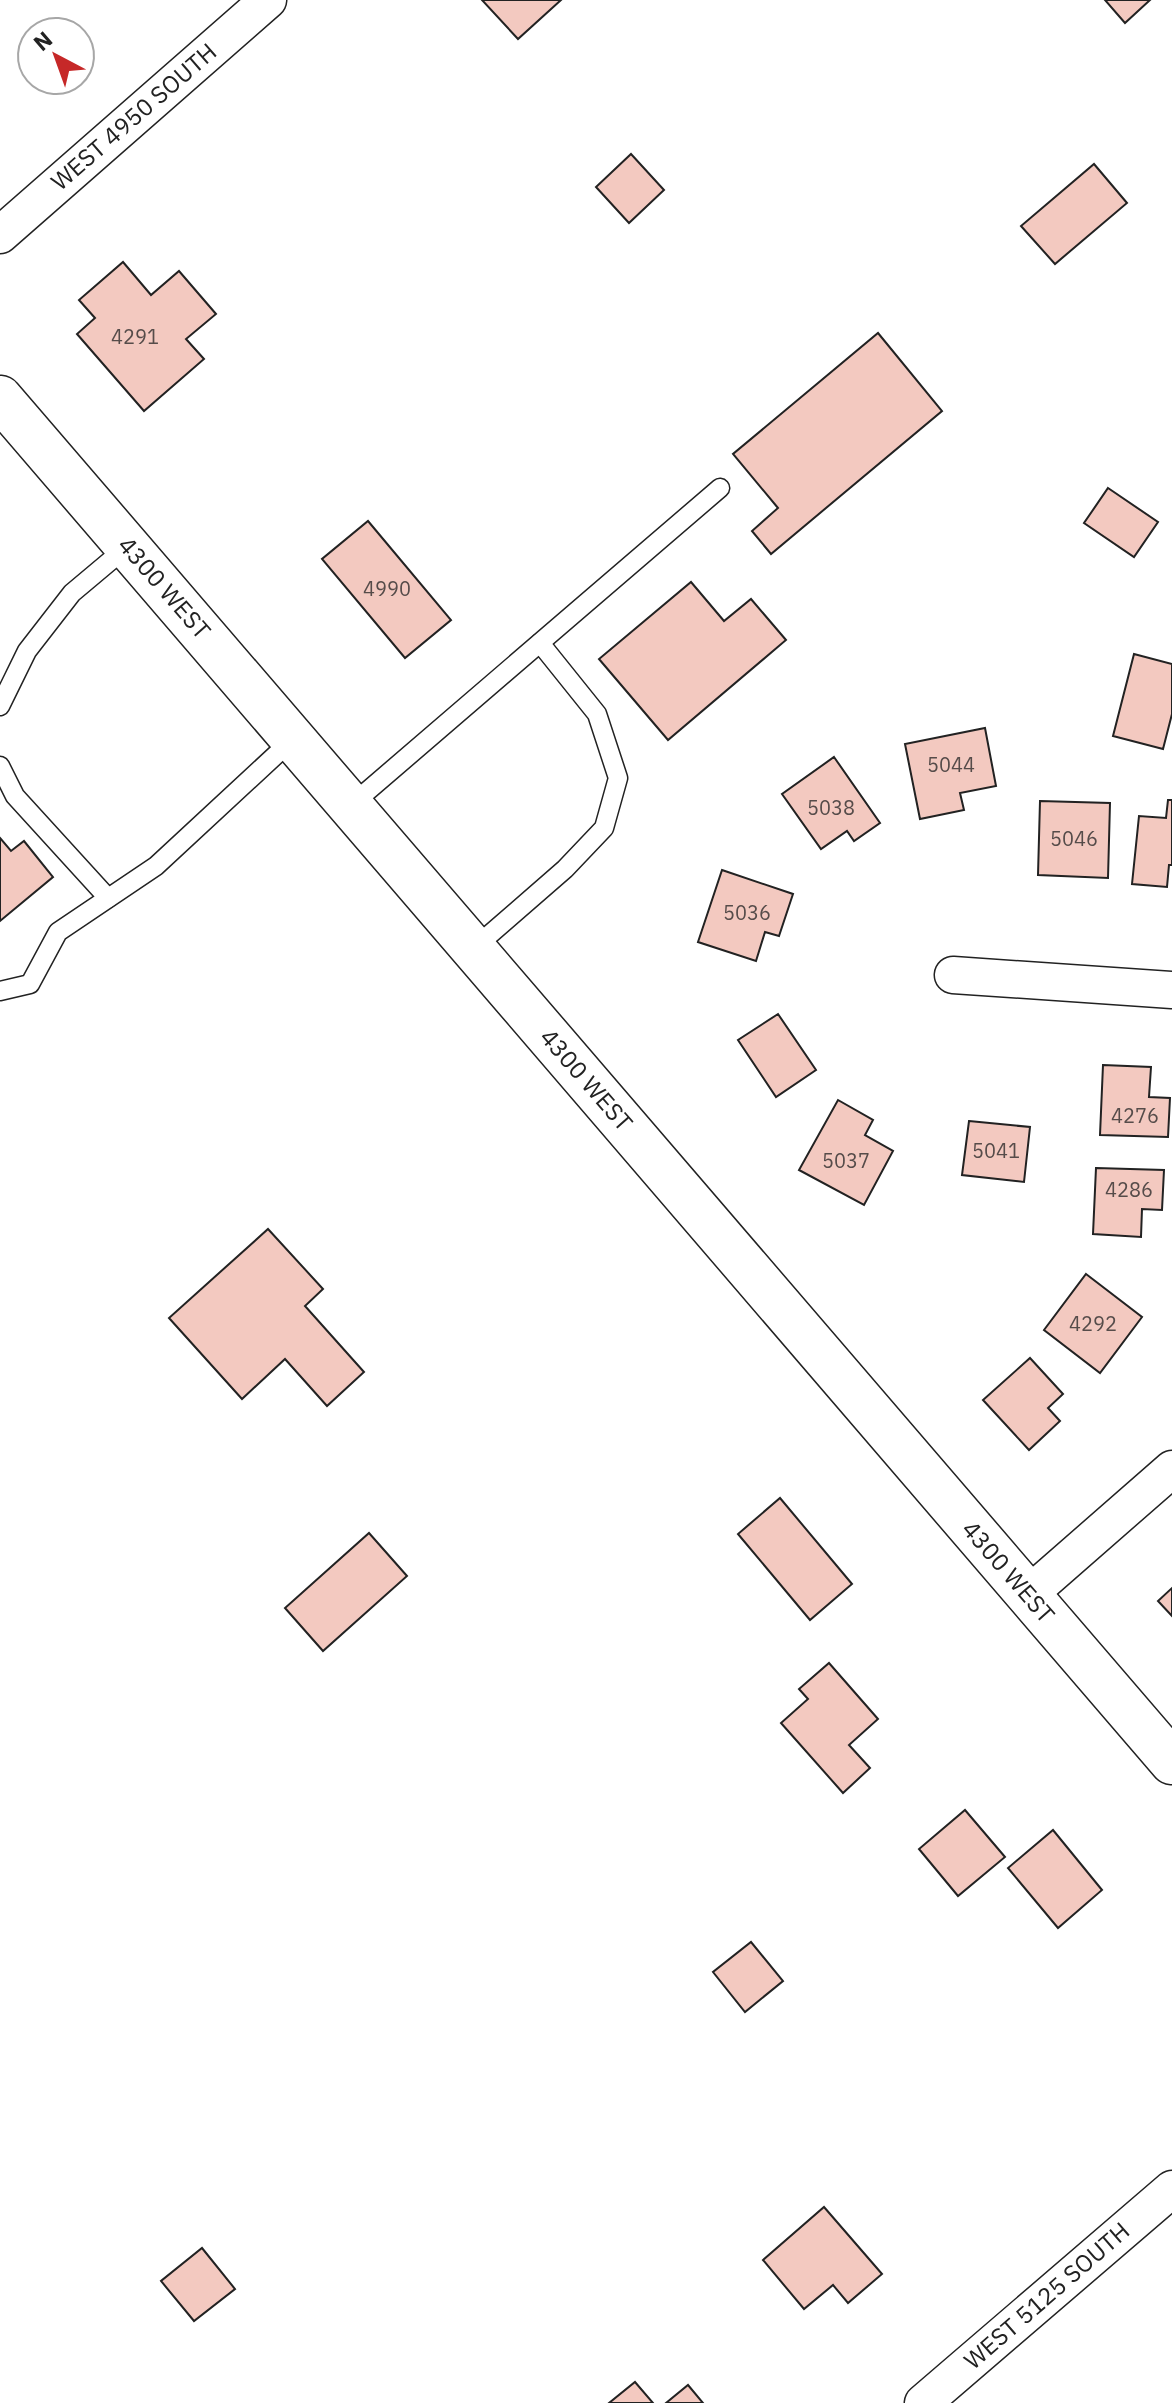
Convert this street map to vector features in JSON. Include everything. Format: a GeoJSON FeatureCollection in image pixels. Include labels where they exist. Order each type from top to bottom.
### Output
{"type":"FeatureCollection","features":[{"type":"Feature","properties":{"kind":"street","name":"WEST 4950 SOUTH"},"geometry":{"type":"LineString","coordinates":[[0,235],[268,0]]}},
{"type":"Feature","properties":{"kind":"street","name":"4300 WEST"},"geometry":{"type":"LineString","coordinates":[[0,398],[1172,1762]]}},
{"type":"Feature","properties":{"kind":"street"},"geometry":{"type":"LineString","coordinates":[[953,975],[1172,990]]}},
{"type":"Feature","properties":{"kind":"street"},"geometry":{"type":"LineString","coordinates":[[1028,1595],[1172,1469]]}},
{"type":"Feature","properties":{"kind":"street","name":"WEST 5125 SOUTH"},"geometry":{"type":"LineString","coordinates":[[923,2403],[1172,2189]]}},
{"type":"Feature","properties":{"kind":"lane"},"geometry":{"type":"LineString","coordinates":[[350,806],[720,488]]}},
{"type":"Feature","properties":{"kind":"lane"},"geometry":{"type":"LineString","coordinates":[[0,706],[27,651],[72,593],[128,546]]}},
{"type":"Feature","properties":{"kind":"lane"},"geometry":{"type":"LineString","coordinates":[[473,949],[565,869],[604,828],[618,778],[597,714],[540,643]]}},
{"type":"Feature","properties":{"kind":"lane"},"geometry":{"type":"LineString","coordinates":[[0,991],[30,984],[58,932],[156,866],[293,739]]}},
{"type":"Feature","properties":{"kind":"lane"},"geometry":{"type":"LineString","coordinates":[[0,766],[15,796],[108,898]]}},
{"type":"Feature","properties":{"kind":"building"},"geometry":{"type":"Polygon","coordinates":[[[482,0],[561,0],[518,39],[482,0]]]}},
{"type":"Feature","properties":{"kind":"building"},"geometry":{"type":"Polygon","coordinates":[[[1105,0],[1150,0],[1125,23],[1105,0]]]}},
{"type":"Feature","properties":{"kind":"building"},"geometry":{"type":"Polygon","coordinates":[[[631,154],[664,190],[629,223],[596,187],[631,154]]]}},
{"type":"Feature","properties":{"kind":"building"},"geometry":{"type":"Polygon","coordinates":[[[1094,164],[1127,203],[1055,264],[1021,226],[1094,164]]]}},
{"type":"Feature","properties":{"kind":"building"},"geometry":{"type":"Polygon","coordinates":[[[123,262],[151,295],[179,271],[216,314],[186,339],[204,359],[144,411],[77,334],[95,318],[79,300],[123,262]]]}},
{"type":"Feature","properties":{"kind":"building"},"geometry":{"type":"Polygon","coordinates":[[[878,333],[942,411],[771,554],[752,531],[778,508],[733,454],[878,333]]]}},
{"type":"Feature","properties":{"kind":"building"},"geometry":{"type":"Polygon","coordinates":[[[1108,488],[1158,522],[1134,557],[1084,523],[1108,488]]]}},
{"type":"Feature","properties":{"kind":"building"},"geometry":{"type":"Polygon","coordinates":[[[368,521],[451,620],[405,658],[322,559],[368,521]]]}},
{"type":"Feature","properties":{"kind":"building"},"geometry":{"type":"Polygon","coordinates":[[[691,582],[724,621],[751,599],[786,640],[668,740],[599,659],[691,582]]]}},
{"type":"Feature","properties":{"kind":"building"},"geometry":{"type":"Polygon","coordinates":[[[1134,654],[1172,664],[1172,714],[1163,749],[1113,736],[1134,654]]]}},
{"type":"Feature","properties":{"kind":"building"},"geometry":{"type":"Polygon","coordinates":[[[985,728],[996,786],[960,793],[964,810],[920,819],[905,744],[985,728]]]}},
{"type":"Feature","properties":{"kind":"building"},"geometry":{"type":"Polygon","coordinates":[[[834,757],[880,823],[854,841],[847,831],[821,849],[782,794],[834,757]]]}},
{"type":"Feature","properties":{"kind":"building"},"geometry":{"type":"Polygon","coordinates":[[[1168,800],[1172,800],[1172,865],[1169,865],[1167,887],[1132,884],[1139,816],[1166,818],[1168,800]]]}},
{"type":"Feature","properties":{"kind":"building"},"geometry":{"type":"Polygon","coordinates":[[[1040,801],[1110,803],[1108,878],[1038,875],[1040,801]]]}},
{"type":"Feature","properties":{"kind":"building"},"geometry":{"type":"Polygon","coordinates":[[[0,838],[11,851],[24,841],[53,877],[0,921],[0,838]]]}},
{"type":"Feature","properties":{"kind":"building"},"geometry":{"type":"Polygon","coordinates":[[[722,870],[793,894],[779,936],[765,932],[756,961],[698,942],[722,870]]]}},
{"type":"Feature","properties":{"kind":"building"},"geometry":{"type":"Polygon","coordinates":[[[778,1014],[816,1070],[776,1097],[738,1040],[778,1014]]]}},
{"type":"Feature","properties":{"kind":"building"},"geometry":{"type":"Polygon","coordinates":[[[1103,1065],[1151,1067],[1149,1097],[1170,1098],[1168,1137],[1100,1135],[1103,1065]]]}},
{"type":"Feature","properties":{"kind":"building"},"geometry":{"type":"Polygon","coordinates":[[[838,1100],[873,1120],[865,1135],[893,1151],[864,1205],[799,1170],[838,1100]]]}},
{"type":"Feature","properties":{"kind":"building"},"geometry":{"type":"Polygon","coordinates":[[[969,1121],[1030,1127],[1024,1182],[962,1175],[969,1121]]]}},
{"type":"Feature","properties":{"kind":"building"},"geometry":{"type":"Polygon","coordinates":[[[1096,1168],[1164,1170],[1162,1210],[1142,1209],[1141,1237],[1093,1234],[1096,1168]]]}},
{"type":"Feature","properties":{"kind":"building"},"geometry":{"type":"Polygon","coordinates":[[[268,1229],[323,1289],[305,1306],[364,1372],[327,1406],[285,1359],[242,1399],[169,1318],[268,1229]]]}},
{"type":"Feature","properties":{"kind":"building"},"geometry":{"type":"Polygon","coordinates":[[[1086,1274],[1142,1317],[1100,1373],[1044,1330],[1086,1274]]]}},
{"type":"Feature","properties":{"kind":"building"},"geometry":{"type":"Polygon","coordinates":[[[1030,1358],[1063,1394],[1048,1408],[1060,1421],[1029,1450],[983,1400],[1030,1358]]]}},
{"type":"Feature","properties":{"kind":"building"},"geometry":{"type":"Polygon","coordinates":[[[780,1498],[852,1584],[810,1620],[738,1534],[780,1498]]]}},
{"type":"Feature","properties":{"kind":"building"},"geometry":{"type":"Polygon","coordinates":[[[369,1533],[407,1576],[323,1651],[285,1608],[369,1533]]]}},
{"type":"Feature","properties":{"kind":"building"},"geometry":{"type":"Polygon","coordinates":[[[1172,1588],[1172,1616],[1158,1601],[1172,1588]]]}},
{"type":"Feature","properties":{"kind":"building"},"geometry":{"type":"Polygon","coordinates":[[[829,1663],[878,1719],[849,1745],[870,1768],[843,1793],[781,1723],[808,1699],[799,1689],[829,1663]]]}},
{"type":"Feature","properties":{"kind":"building"},"geometry":{"type":"Polygon","coordinates":[[[965,1810],[1005,1857],[958,1896],[919,1849],[965,1810]]]}},
{"type":"Feature","properties":{"kind":"building"},"geometry":{"type":"Polygon","coordinates":[[[1053,1830],[1102,1890],[1058,1928],[1008,1868],[1053,1830]]]}},
{"type":"Feature","properties":{"kind":"building"},"geometry":{"type":"Polygon","coordinates":[[[751,1942],[783,1981],[745,2012],[713,1972],[751,1942]]]}},
{"type":"Feature","properties":{"kind":"building"},"geometry":{"type":"Polygon","coordinates":[[[824,2207],[882,2274],[848,2303],[833,2285],[804,2309],[763,2260],[824,2207]]]}},
{"type":"Feature","properties":{"kind":"building"},"geometry":{"type":"Polygon","coordinates":[[[202,2248],[235,2289],[194,2321],[161,2281],[202,2248]]]}},
{"type":"Feature","properties":{"kind":"building"},"geometry":{"type":"Polygon","coordinates":[[[635,2382],[653,2403],[609,2403],[635,2382]]]}},
{"type":"Feature","properties":{"kind":"building"},"geometry":{"type":"Polygon","coordinates":[[[688,2385],[703,2403],[666,2403],[688,2385]]]}}]}
